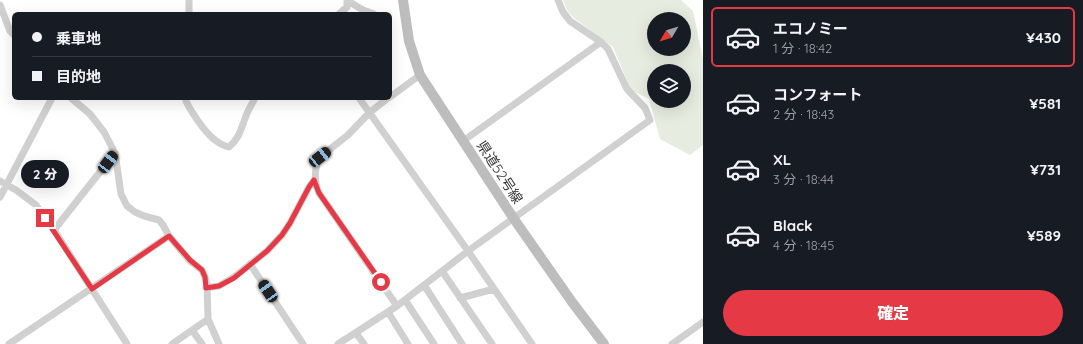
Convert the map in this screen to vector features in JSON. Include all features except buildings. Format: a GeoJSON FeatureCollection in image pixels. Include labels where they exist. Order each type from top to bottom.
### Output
{"type":"FeatureCollection","features":[{"type":"Feature","properties":{"kind":"main road","name":"県道52号線"},"geometry":{"type":"LineString","coordinates":[[403,0],[409,41],[420,75],[514,219],[567,296],[604,344]]}},
{"type":"Feature","properties":{"kind":"street"},"geometry":{"type":"LineString","coordinates":[[189,0],[189,12]]}},
{"type":"Feature","properties":{"kind":"street"},"geometry":{"type":"LineString","coordinates":[[341,12],[347,7],[347,0]]}},
{"type":"Feature","properties":{"kind":"street"},"geometry":{"type":"LineString","coordinates":[[347,0],[368,12]]}},
{"type":"Feature","properties":{"kind":"street"},"geometry":{"type":"LineString","coordinates":[[338,344],[397,306],[468,251],[650,120],[645,108],[627,90],[608,49],[601,42],[570,21],[563,12],[558,0]]}},
{"type":"Feature","properties":{"kind":"street"},"geometry":{"type":"LineString","coordinates":[[0,6],[12,34]]}},
{"type":"Feature","properties":{"kind":"street"},"geometry":{"type":"LineString","coordinates":[[463,141],[601,42]]}},
{"type":"Feature","properties":{"kind":"street"},"geometry":{"type":"LineString","coordinates":[[392,95],[420,75]]}},
{"type":"Feature","properties":{"kind":"street"},"geometry":{"type":"LineString","coordinates":[[0,197],[3,183],[51,100]]}},
{"type":"Feature","properties":{"kind":"street"},"geometry":{"type":"LineString","coordinates":[[73,100],[90,114],[104,132],[115,154],[121,194],[127,206],[144,216],[159,220],[169,236],[190,260],[202,270],[205,277],[208,319],[219,344]]}},
{"type":"Feature","properties":{"kind":"street"},"geometry":{"type":"LineString","coordinates":[[186,100],[201,125],[214,140],[229,147],[234,144],[239,137],[246,115],[254,100]]}},
{"type":"Feature","properties":{"kind":"street"},"geometry":{"type":"LineString","coordinates":[[360,100],[368,113],[468,251],[532,344]]}},
{"type":"Feature","properties":{"kind":"street"},"geometry":{"type":"LineString","coordinates":[[206,288],[219,286],[234,278],[267,251],[282,235],[314,180],[320,157],[348,135],[368,113],[385,100]]}},
{"type":"Feature","properties":{"kind":"street"},"geometry":{"type":"LineString","coordinates":[[54,230],[115,154]]}},
{"type":"Feature","properties":{"kind":"street"},"geometry":{"type":"LineString","coordinates":[[314,180],[319,193],[397,306]]}},
{"type":"Feature","properties":{"kind":"street"},"geometry":{"type":"LineString","coordinates":[[3,183],[16,190],[36,205],[54,230],[127,344]]}},
{"type":"Feature","properties":{"kind":"street"},"geometry":{"type":"LineString","coordinates":[[9,344],[169,236]]}},
{"type":"Feature","properties":{"kind":"street"},"geometry":{"type":"LineString","coordinates":[[250,264],[304,344]]}},
{"type":"Feature","properties":{"kind":"street"},"geometry":{"type":"LineString","coordinates":[[442,271],[492,344]]}},
{"type":"Feature","properties":{"kind":"street"},"geometry":{"type":"LineString","coordinates":[[424,285],[462,344]]}},
{"type":"Feature","properties":{"kind":"street"},"geometry":{"type":"LineString","coordinates":[[460,298],[494,289]]}},
{"type":"Feature","properties":{"kind":"street"},"geometry":{"type":"LineString","coordinates":[[405,300],[434,344]]}},
{"type":"Feature","properties":{"kind":"street"},"geometry":{"type":"LineString","coordinates":[[388,312],[408,344]]}},
{"type":"Feature","properties":{"kind":"street"},"geometry":{"type":"LineString","coordinates":[[172,344],[208,319]]}},
{"type":"Feature","properties":{"kind":"street"},"geometry":{"type":"LineString","coordinates":[[672,344],[703,322]]}},
{"type":"Feature","properties":{"kind":"street"},"geometry":{"type":"LineString","coordinates":[[192,330],[202,344]]}},
{"type":"Feature","properties":{"kind":"street"},"geometry":{"type":"LineString","coordinates":[[356,333],[364,344]]}},
{"type":"Feature","properties":{"kind":"shaded area"},"geometry":{"type":"Polygon","coordinates":[[[563,0],[681,0],[693,11],[703,59],[703,145],[690,155],[660,139],[651,108],[691,108],[691,64],[647,64],[647,98],[631,90],[613,47],[574,18],[567,10],[563,0]]]}},
{"type":"Feature","properties":{"kind":"route"},"geometry":{"type":"LineString","coordinates":[[45,218],[92,289],[169,236],[190,260],[202,270],[207,284],[206,288],[219,286],[234,278],[267,251],[282,235],[290,223],[314,180],[319,193],[381,282]]}}]}
